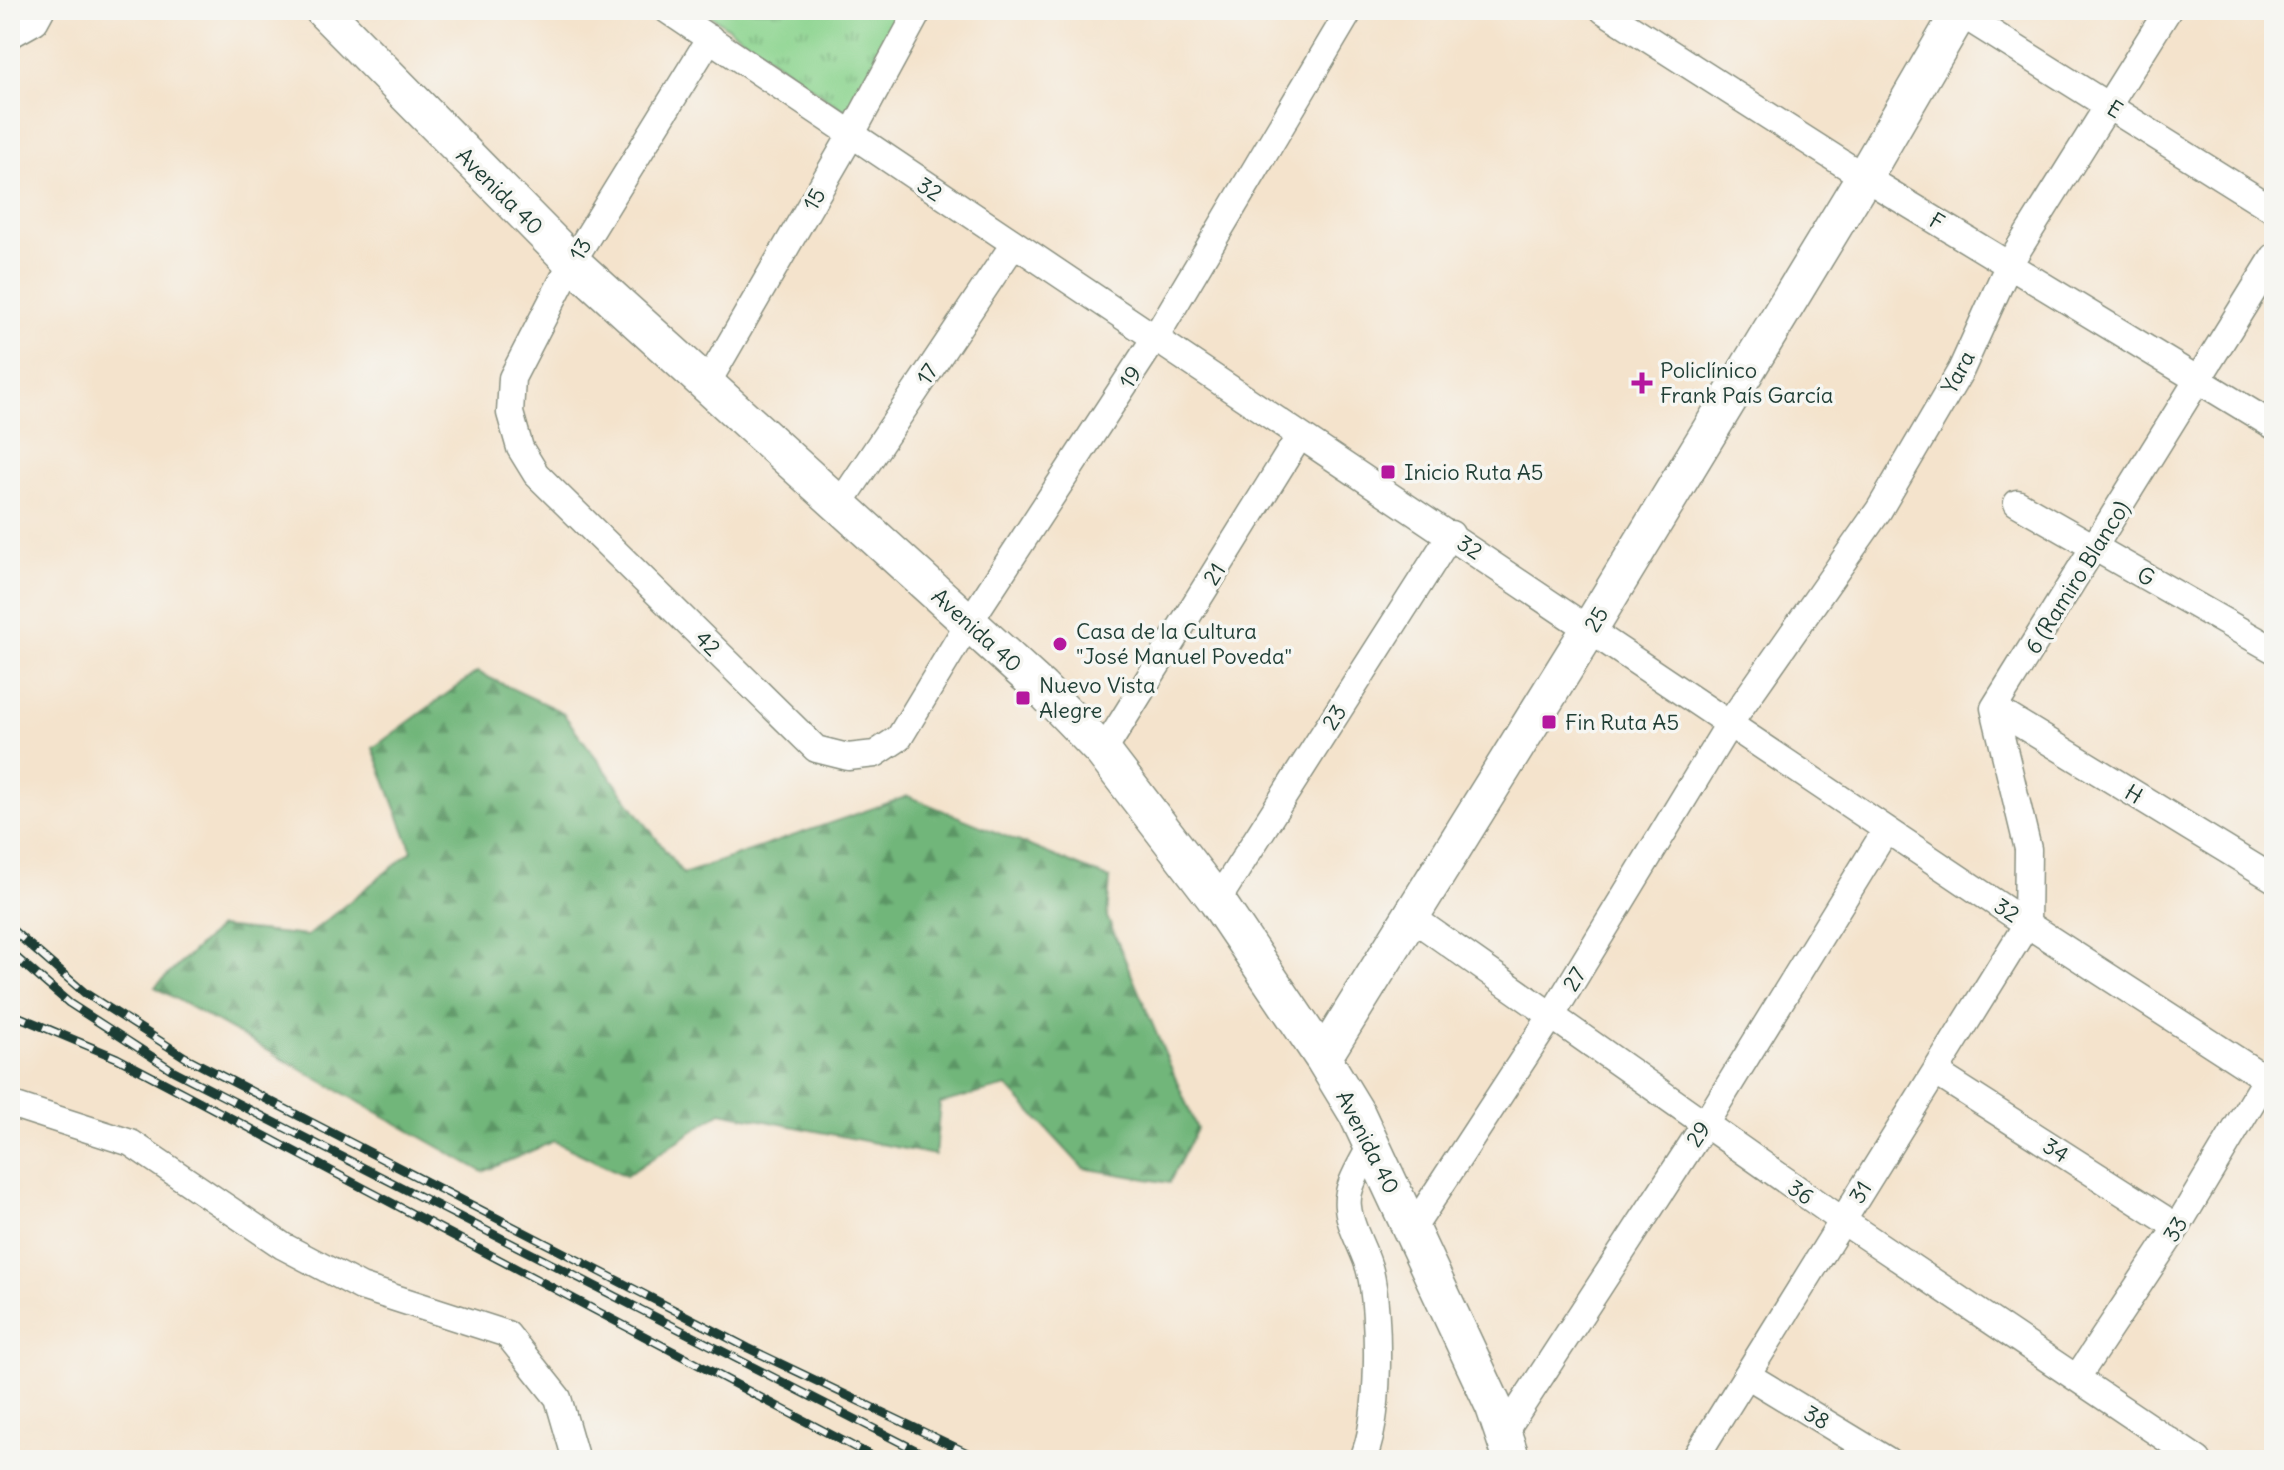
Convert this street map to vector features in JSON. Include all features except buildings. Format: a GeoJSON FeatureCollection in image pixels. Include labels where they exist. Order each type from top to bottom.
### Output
{"type":"FeatureCollection","features":[{"type":"Feature","properties":{"kind":"main road","name":"Avenida 40"},"geometry":{"type":"LineString","coordinates":[[323,10],[572,262],[1041,688],[1103,752],[1217,901],[1323,1058],[1371,1145],[1494,1407],[1507,1447]]}},
{"type":"Feature","properties":{"kind":"main road","name":"25"},"geometry":{"type":"LineString","coordinates":[[1323,1058],[1590,628],[1864,177],[1958,11]]}},
{"type":"Feature","properties":{"kind":"street"},"geometry":{"type":"LineString","coordinates":[[10,35],[35,21],[41,10]]}},
{"type":"Feature","properties":{"kind":"street","name":"32"},"geometry":{"type":"LineString","coordinates":[[667,10],[850,137],[1299,437],[1451,534],[2027,924],[2271,1076]]}},
{"type":"Feature","properties":{"kind":"street","name":"15"},"geometry":{"type":"LineString","coordinates":[[706,385],[850,137],[919,10]]}},
{"type":"Feature","properties":{"kind":"street","name":"19"},"geometry":{"type":"LineString","coordinates":[[899,738],[968,624],[1155,338],[1350,10]]}},
{"type":"Feature","properties":{"kind":"street","name":"F"},"geometry":{"type":"LineString","coordinates":[[1603,10],[1864,177],[2274,426]]}},
{"type":"Feature","properties":{"kind":"street","name":"Yara"},"geometry":{"type":"LineString","coordinates":[[1729,724],[1879,510],[1961,370],[2009,264],[2168,10]]}},
{"type":"Feature","properties":{"kind":"street","name":"E"},"geometry":{"type":"LineString","coordinates":[[1958,11],[2274,210]]}},
{"type":"Feature","properties":{"kind":"street","name":"13"},"geometry":{"type":"LineString","coordinates":[[536,474],[520,448],[509,395],[512,378],[572,262],[710,38]]}},
{"type":"Feature","properties":{"kind":"street","name":"17"},"geometry":{"type":"LineString","coordinates":[[840,504],[1014,244]]}},
{"type":"Feature","properties":{"kind":"street","name":"6 (Ramiro Blanco)"},"geometry":{"type":"LineString","coordinates":[[1994,708],[2274,257]]}},
{"type":"Feature","properties":{"kind":"street","name":"21"},"geometry":{"type":"LineString","coordinates":[[1103,752],[1299,437]]}},
{"type":"Feature","properties":{"kind":"street","name":"42"},"geometry":{"type":"LineString","coordinates":[[536,474],[816,749],[848,757],[875,754],[899,738]]}},
{"type":"Feature","properties":{"kind":"street","name":"G"},"geometry":{"type":"LineString","coordinates":[[2017,503],[2274,650]]}},
{"type":"Feature","properties":{"kind":"street","name":"23"},"geometry":{"type":"LineString","coordinates":[[1217,901],[1451,534]]}},
{"type":"Feature","properties":{"kind":"street"},"geometry":{"type":"LineString","coordinates":[[1994,708],[2028,849],[2027,924]]}},
{"type":"Feature","properties":{"kind":"street","name":"H"},"geometry":{"type":"LineString","coordinates":[[1994,708],[2274,879]]}},
{"type":"Feature","properties":{"kind":"street","name":"27"},"geometry":{"type":"LineString","coordinates":[[1411,1231],[1552,1015],[1729,724]]}},
{"type":"Feature","properties":{"kind":"street","name":"29"},"geometry":{"type":"LineString","coordinates":[[1507,1447],[1886,830]]}},
{"type":"Feature","properties":{"kind":"street","name":"36"},"geometry":{"type":"LineString","coordinates":[[1410,916],[1843,1221],[2078,1376],[2198,1460]]}},
{"type":"Feature","properties":{"kind":"street","name":"31"},"geometry":{"type":"LineString","coordinates":[[1694,1460],[2027,924]]}},
{"type":"Feature","properties":{"kind":"street","name":"34"},"geometry":{"type":"LineString","coordinates":[[1935,1072],[2177,1227]]}},
{"type":"Feature","properties":{"kind":"street","name":"33"},"geometry":{"type":"LineString","coordinates":[[2078,1376],[2177,1227],[2271,1076]]}},
{"type":"Feature","properties":{"kind":"street"},"geometry":{"type":"LineString","coordinates":[[10,1104],[131,1143],[283,1246],[361,1287],[507,1334],[558,1398],[576,1460]]}},
{"type":"Feature","properties":{"kind":"street"},"geometry":{"type":"LineString","coordinates":[[1362,1460],[1375,1410],[1375,1309],[1370,1271],[1348,1207],[1350,1190],[1371,1145]]}},
{"type":"Feature","properties":{"kind":"street","name":"38"},"geometry":{"type":"LineString","coordinates":[[1747,1375],[1887,1460]]}},
{"type":"Feature","properties":{"kind":"green space"},"geometry":{"type":"Polygon","coordinates":[[[703,10],[904,10],[850,115],[703,10]]]}},
{"type":"Feature","properties":{"kind":"green space"},"geometry":{"type":"Polygon","coordinates":[[[477,672],[562,712],[683,874],[908,796],[1110,879],[1107,917],[1197,1129],[1169,1183],[1083,1168],[1007,1086],[940,1103],[935,1155],[721,1112],[626,1176],[554,1141],[483,1172],[155,987],[219,927],[307,936],[412,851],[373,748],[477,672]]]}},
{"type":"Feature","properties":{"kind":"railway"},"geometry":{"type":"LineString","coordinates":[[10,928],[85,993],[185,1057],[748,1348],[982,1460]]}},
{"type":"Feature","properties":{"kind":"railway"},"geometry":{"type":"LineString","coordinates":[[10,952],[69,1003],[174,1071],[935,1460]]}},
{"type":"Feature","properties":{"kind":"railway"},"geometry":{"type":"LineString","coordinates":[[10,1013],[117,1058],[879,1460]]}},
{"type":"Feature","properties":{"kind":"place","name":"Policlínico Frank País García"},"geometry":{"type":"Point","coordinates":[1642,383]}},
{"type":"Feature","properties":{"kind":"place","name":"Inicio Ruta A5"},"geometry":{"type":"Point","coordinates":[1388,472]}},
{"type":"Feature","properties":{"kind":"place","name":"Casa de la Cultura \"José Manuel Poveda\""},"geometry":{"type":"Point","coordinates":[1060,644]}},
{"type":"Feature","properties":{"kind":"place","name":"Nuevo Vista Alegre"},"geometry":{"type":"Point","coordinates":[1023,698]}},
{"type":"Feature","properties":{"kind":"place","name":"Fin Ruta A5"},"geometry":{"type":"Point","coordinates":[1549,722]}}]}
